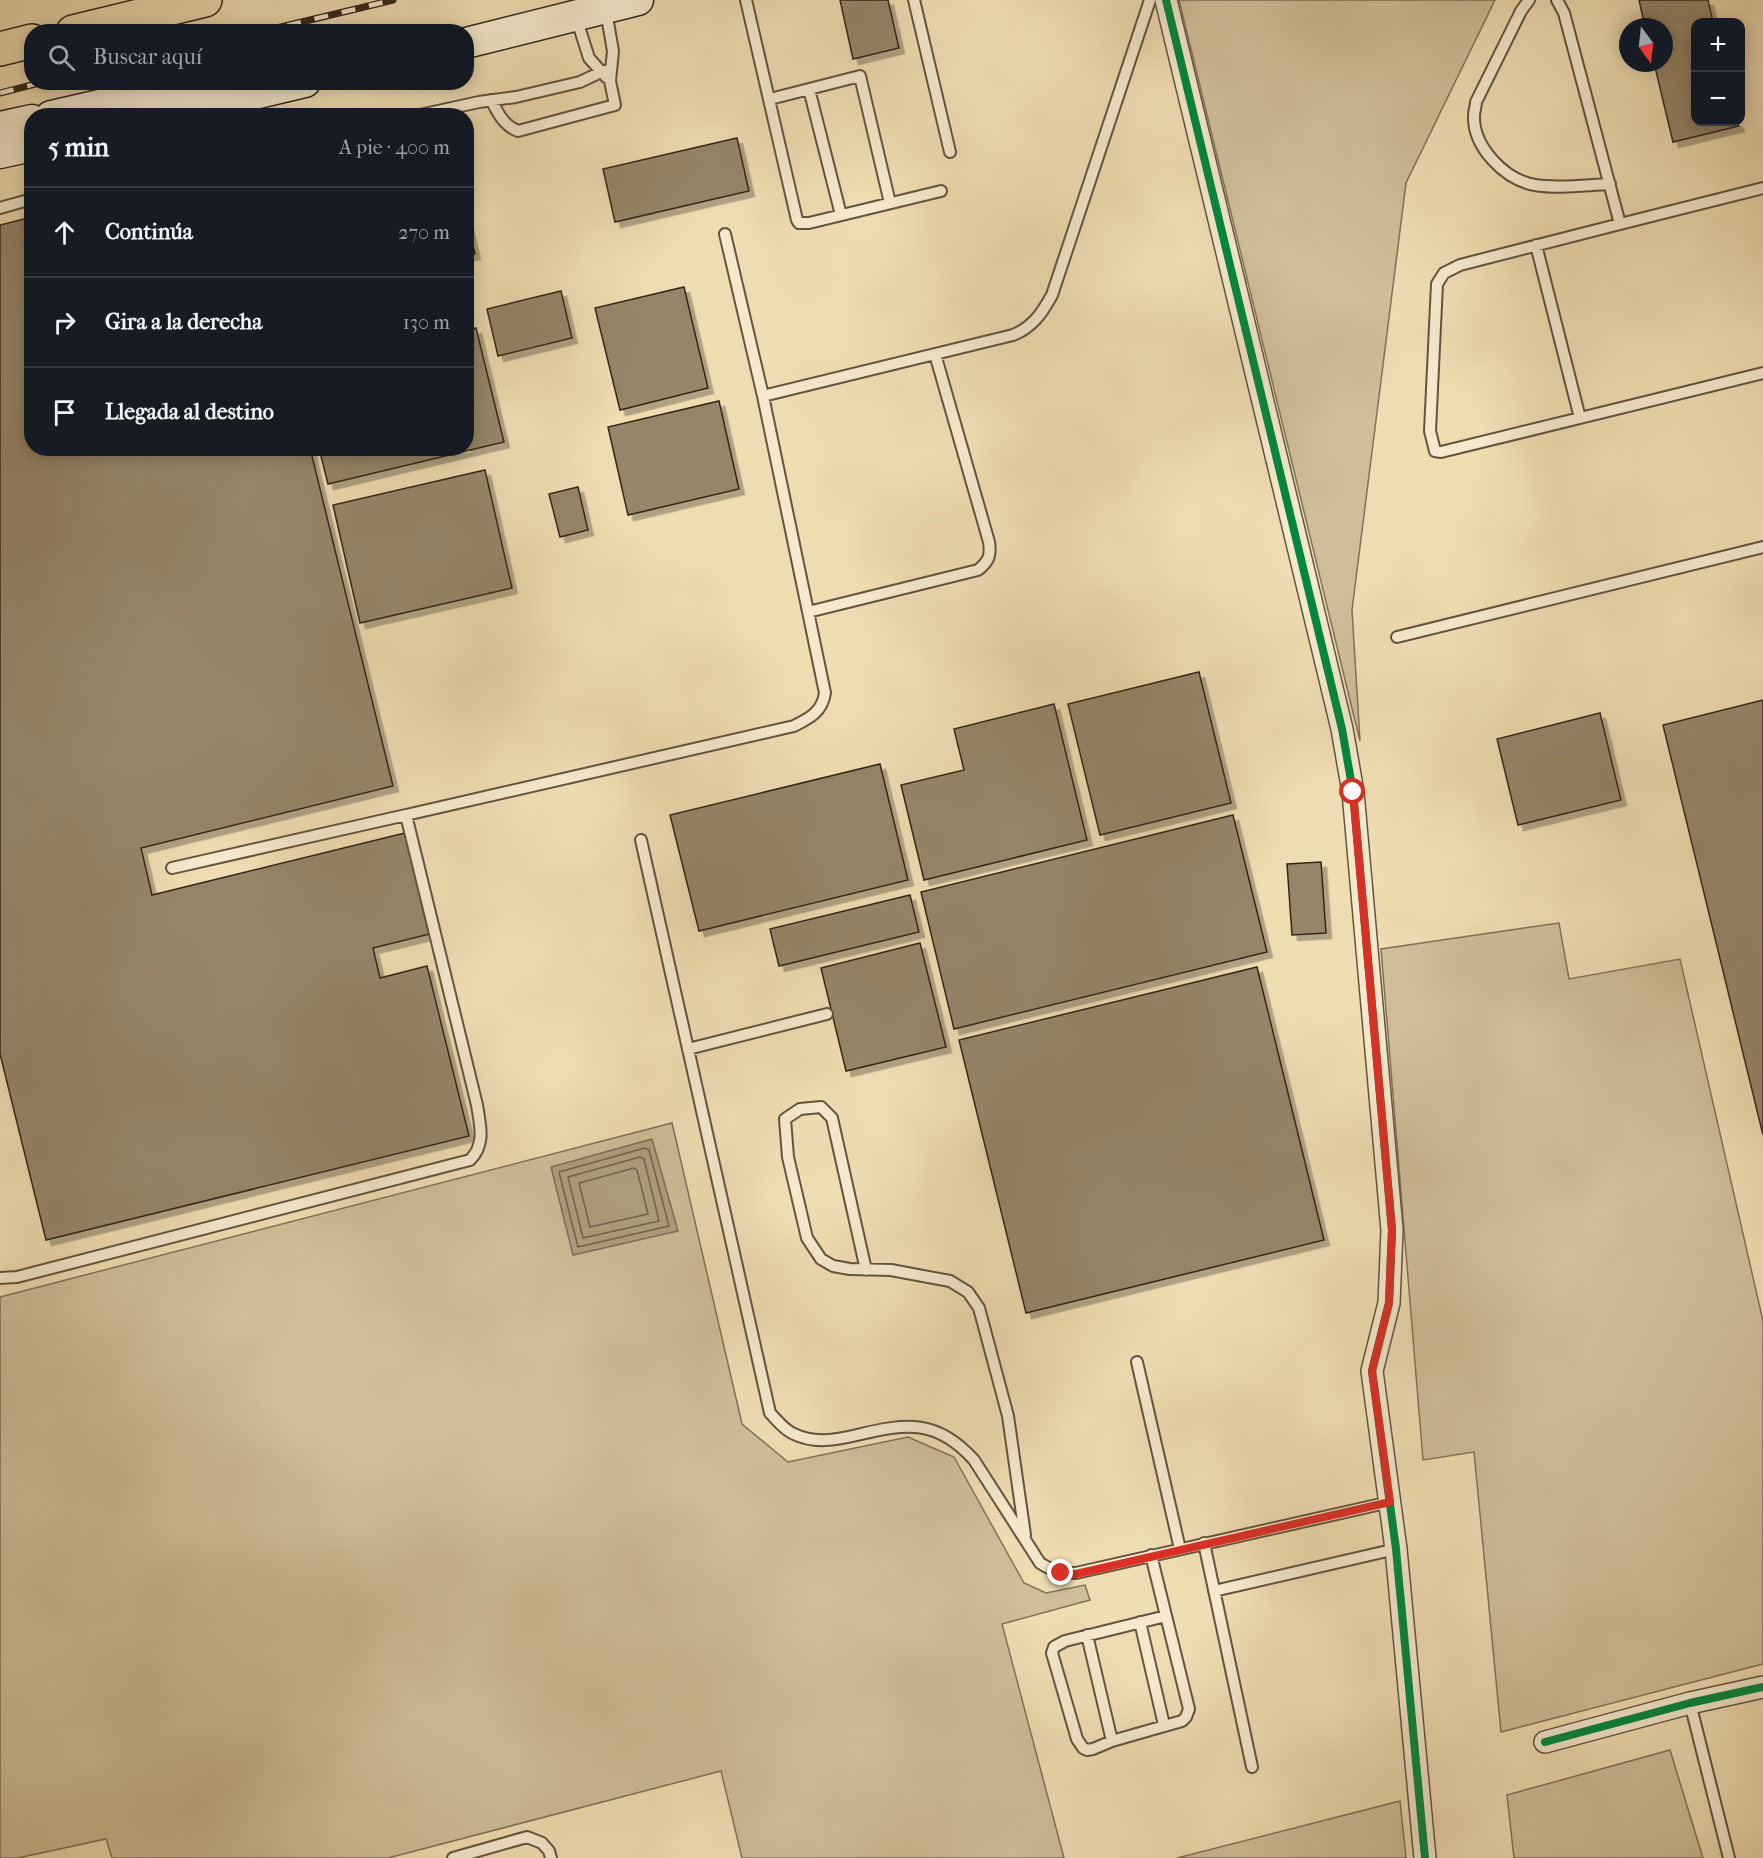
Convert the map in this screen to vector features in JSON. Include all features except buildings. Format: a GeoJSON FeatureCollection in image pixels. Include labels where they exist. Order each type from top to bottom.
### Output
{"type":"FeatureCollection","features":[{"type":"Feature","properties":{"kind":"highway"},"geometry":{"type":"LineString","coordinates":[[106,24],[206,0]]}},
{"type":"Feature","properties":{"kind":"highway"},"geometry":{"type":"LineString","coordinates":[[0,49],[24,43]]}},
{"type":"Feature","properties":{"kind":"main road"},"geometry":{"type":"LineString","coordinates":[[474,41],[638,0]]}},
{"type":"Feature","properties":{"kind":"main road"},"geometry":{"type":"LineString","coordinates":[[86,108],[164,90]]}},
{"type":"Feature","properties":{"kind":"main road"},"geometry":{"type":"LineString","coordinates":[[196,108],[271,90]]}},
{"type":"Feature","properties":{"kind":"main road"},"geometry":{"type":"LineString","coordinates":[[0,127],[24,122]]}},
{"type":"Feature","properties":{"kind":"main road"},"geometry":{"type":"LineString","coordinates":[[0,153],[24,148]]}},
{"type":"Feature","properties":{"kind":"street"},"geometry":{"type":"LineString","coordinates":[[1166,0],[1339,717],[1353,792],[1392,1230],[1389,1303],[1372,1371],[1396,1549],[1425,1858]]}},
{"type":"Feature","properties":{"kind":"street"},"geometry":{"type":"LineString","coordinates":[[1545,1742],[1690,1703],[1763,1687]]}},
{"type":"Feature","properties":{"kind":"lane"},"geometry":{"type":"LineString","coordinates":[[746,0],[799,223],[805,224],[941,191]]}},
{"type":"Feature","properties":{"kind":"lane"},"geometry":{"type":"LineString","coordinates":[[914,0],[950,152]]}},
{"type":"Feature","properties":{"kind":"lane"},"geometry":{"type":"LineString","coordinates":[[763,396],[1013,335],[1025,331],[1037,320],[1052,295],[1150,0]]}},
{"type":"Feature","properties":{"kind":"lane"},"geometry":{"type":"LineString","coordinates":[[1529,0],[1521,11],[1476,102],[1475,124],[1481,141],[1490,158],[1518,180],[1534,185],[1610,184]]}},
{"type":"Feature","properties":{"kind":"lane"},"geometry":{"type":"LineString","coordinates":[[1557,0],[1564,13],[1620,224]]}},
{"type":"Feature","properties":{"kind":"lane"},"geometry":{"type":"LineString","coordinates":[[491,100],[510,128],[519,131],[615,105],[607,74],[612,51],[606,8]]}},
{"type":"Feature","properties":{"kind":"lane"},"geometry":{"type":"LineString","coordinates":[[575,16],[589,58],[607,74]]}},
{"type":"Feature","properties":{"kind":"lane"},"geometry":{"type":"LineString","coordinates":[[453,108],[491,100],[516,98],[607,74]]}},
{"type":"Feature","properties":{"kind":"lane"},"geometry":{"type":"LineString","coordinates":[[770,99],[860,76],[890,204]]}},
{"type":"Feature","properties":{"kind":"lane"},"geometry":{"type":"LineString","coordinates":[[809,89],[840,215]]}},
{"type":"Feature","properties":{"kind":"lane"},"geometry":{"type":"LineString","coordinates":[[1763,188],[1460,265],[1444,273],[1437,284],[1430,431],[1433,447],[1435,451],[1441,452],[1763,374]]}},
{"type":"Feature","properties":{"kind":"lane"},"geometry":{"type":"LineString","coordinates":[[0,208],[24,201]]}},
{"type":"Feature","properties":{"kind":"lane"},"geometry":{"type":"LineString","coordinates":[[172,868],[794,726],[818,711],[824,703],[825,693],[763,396],[725,234]]}},
{"type":"Feature","properties":{"kind":"lane"},"geometry":{"type":"LineString","coordinates":[[1536,245],[1580,418]]}},
{"type":"Feature","properties":{"kind":"lane"},"geometry":{"type":"LineString","coordinates":[[808,612],[978,570],[989,559],[989,542],[935,354]]}},
{"type":"Feature","properties":{"kind":"lane"},"geometry":{"type":"LineString","coordinates":[[1397,638],[1763,547]]}},
{"type":"Feature","properties":{"kind":"lane"},"geometry":{"type":"LineString","coordinates":[[0,1278],[17,1277],[447,1166],[470,1160],[476,1154],[482,1132],[477,1105],[406,815]]}},
{"type":"Feature","properties":{"kind":"lane"},"geometry":{"type":"LineString","coordinates":[[641,840],[770,1413],[785,1429],[816,1441],[839,1440],[886,1428],[919,1426],[951,1438],[962,1446],[974,1460],[1040,1563],[1061,1573],[1076,1574],[1390,1502]]}},
{"type":"Feature","properties":{"kind":"lane"},"geometry":{"type":"LineString","coordinates":[[688,1049],[827,1014]]}},
{"type":"Feature","properties":{"kind":"lane"},"geometry":{"type":"LineString","coordinates":[[866,1270],[832,1118],[820,1107],[800,1109],[785,1119],[788,1157],[807,1238],[821,1259],[833,1266],[866,1270],[891,1270],[950,1281],[969,1292],[979,1308],[1008,1416],[1026,1542]]}},
{"type":"Feature","properties":{"kind":"lane"},"geometry":{"type":"LineString","coordinates":[[1137,1362],[1180,1549]]}},
{"type":"Feature","properties":{"kind":"lane"},"geometry":{"type":"LineString","coordinates":[[1204,1543],[1252,1767]]}},
{"type":"Feature","properties":{"kind":"lane"},"geometry":{"type":"LineString","coordinates":[[1214,1591],[1396,1549]]}},
{"type":"Feature","properties":{"kind":"lane"},"geometry":{"type":"LineString","coordinates":[[1152,1555],[1189,1709],[1182,1721],[1112,1741],[1093,1749],[1083,1748],[1077,1739],[1053,1653],[1054,1647],[1087,1635],[1166,1616]]}},
{"type":"Feature","properties":{"kind":"lane"},"geometry":{"type":"LineString","coordinates":[[1140,1622],[1164,1725]]}},
{"type":"Feature","properties":{"kind":"lane"},"geometry":{"type":"LineString","coordinates":[[1087,1635],[1112,1741]]}},
{"type":"Feature","properties":{"kind":"lane"},"geometry":{"type":"LineString","coordinates":[[1690,1703],[1729,1858]]}},
{"type":"Feature","properties":{"kind":"lane"},"geometry":{"type":"LineString","coordinates":[[453,1858],[527,1837],[542,1843],[549,1851],[551,1858]]}},
{"type":"Feature","properties":{"kind":"shaded area"},"geometry":{"type":"Polygon","coordinates":[[[1179,0],[1495,0],[1406,183],[1352,610],[1360,741],[1179,0]]]}},
{"type":"Feature","properties":{"kind":"shaded area"},"geometry":{"type":"Polygon","coordinates":[[[1559,923],[1569,979],[1680,959],[1763,1321],[1763,1664],[1501,1732],[1474,1452],[1423,1460],[1381,949],[1559,923]]]}},
{"type":"Feature","properties":{"kind":"shaded area"},"geometry":{"type":"Polygon","coordinates":[[[672,1123],[742,1424],[788,1462],[908,1437],[954,1457],[1024,1583],[1046,1593],[1085,1585],[1090,1600],[1002,1624],[1064,1858],[742,1858],[721,1771],[388,1858],[112,1858],[106,1839],[18,1858],[0,1858],[0,1297],[672,1123]]]}},
{"type":"Feature","properties":{"kind":"shaded area"},"geometry":{"type":"Polygon","coordinates":[[[1670,1750],[1703,1858],[1514,1858],[1507,1795],[1670,1750]]]}},
{"type":"Feature","properties":{"kind":"shaded area"},"geometry":{"type":"Polygon","coordinates":[[[1400,1801],[1406,1858],[1177,1858],[1400,1801]]]}},
{"type":"Feature","properties":{"kind":"water"},"geometry":{"type":"Polygon","coordinates":[[[652,1139],[678,1231],[573,1255],[551,1167],[652,1139]]]}},
{"type":"Feature","properties":{"kind":"railway"},"geometry":{"type":"LineString","coordinates":[[293,24],[393,0]]}},
{"type":"Feature","properties":{"kind":"railway"},"geometry":{"type":"LineString","coordinates":[[0,93],[24,87]]}},
{"type":"Feature","properties":{"kind":"cycle path"},"geometry":{"type":"LineString","coordinates":[[1166,0],[1342,729],[1353,792],[1392,1230],[1389,1303],[1372,1371],[1396,1549],[1425,1858]]}},
{"type":"Feature","properties":{"kind":"cycle path"},"geometry":{"type":"LineString","coordinates":[[1545,1742],[1690,1703],[1763,1687]]}},
{"type":"Feature","properties":{"kind":"route"},"geometry":{"type":"LineString","coordinates":[[1061,1573],[1076,1574],[1390,1502],[1372,1371],[1389,1303],[1392,1230],[1353,792]]}}]}
